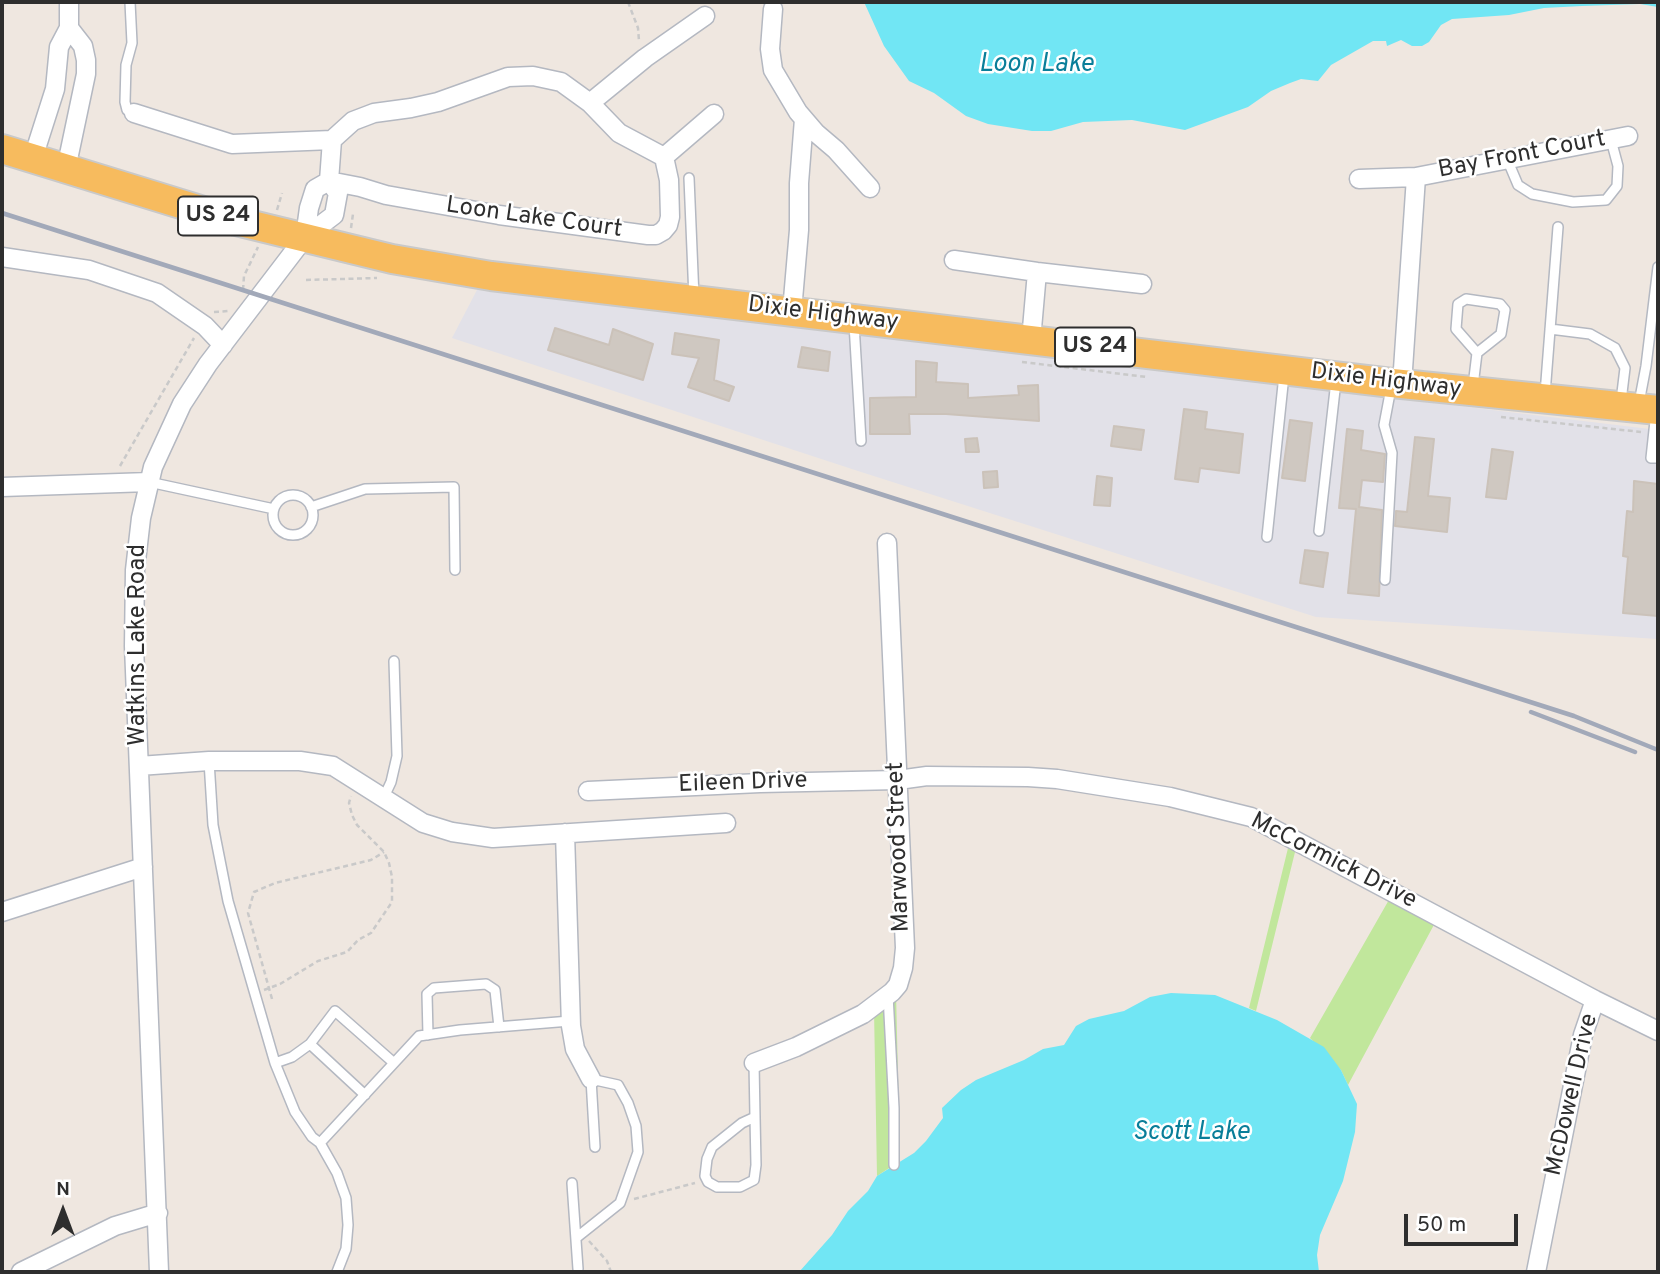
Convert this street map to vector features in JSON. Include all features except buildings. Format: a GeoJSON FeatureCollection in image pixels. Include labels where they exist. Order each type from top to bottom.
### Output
{"type":"FeatureCollection","features":[{"type":"Feature","properties":{"kind":"main road","name":"Dixie Highway"},"geometry":{"type":"LineString","coordinates":[[2,149],[236,221],[392,259],[491,276],[1472,392],[1643,409]]}},
{"type":"Feature","properties":{"kind":"street"},"geometry":{"type":"LineString","coordinates":[[33,158],[55,89],[59,47],[69,28],[69,2]]}},
{"type":"Feature","properties":{"kind":"street"},"geometry":{"type":"LineString","coordinates":[[773,9],[770,49],[773,70],[804,120],[870,188]]}},
{"type":"Feature","properties":{"kind":"street"},"geometry":{"type":"LineString","coordinates":[[590,103],[639,62],[705,16]]}},
{"type":"Feature","properties":{"kind":"street"},"geometry":{"type":"LineString","coordinates":[[66,169],[86,74],[83,46],[69,28]]}},
{"type":"Feature","properties":{"kind":"street"},"geometry":{"type":"LineString","coordinates":[[134,113],[232,144],[332,140],[353,121],[374,113],[438,102],[508,77],[533,76],[561,82],[590,103],[619,133],[664,157],[714,114]]}},
{"type":"Feature","properties":{"kind":"street"},"geometry":{"type":"LineString","coordinates":[[792,311],[804,120]]}},
{"type":"Feature","properties":{"kind":"street","name":"Bay Front Court"},"geometry":{"type":"LineString","coordinates":[[1359,179],[1416,177],[1620,138]]}},
{"type":"Feature","properties":{"kind":"street","name":"Watkins Lake Road"},"geometry":{"type":"LineString","coordinates":[[159,1272],[134,646],[135,570],[141,518],[153,467],[177,413],[208,364],[306,237],[334,215],[338,193],[329,181],[332,140]]}},
{"type":"Feature","properties":{"kind":"street","name":"Loon Lake Court"},"geometry":{"type":"LineString","coordinates":[[329,181],[386,195],[499,215],[656,235],[668,225],[670,217],[669,180],[664,157]]}},
{"type":"Feature","properties":{"kind":"street","name":"Bay Front Court"},"geometry":{"type":"LineString","coordinates":[[1397,383],[1416,177]]}},
{"type":"Feature","properties":{"kind":"street","name":"Watkins Lake Road"},"geometry":{"type":"LineString","coordinates":[[306,237],[309,208],[315,189],[329,181]]}},
{"type":"Feature","properties":{"kind":"street"},"geometry":{"type":"LineString","coordinates":[[2,257],[56,263],[117,278],[157,293],[206,318],[223,345]]}},
{"type":"Feature","properties":{"kind":"street"},"geometry":{"type":"LineString","coordinates":[[954,260],[1142,284]]}},
{"type":"Feature","properties":{"kind":"street"},"geometry":{"type":"LineString","coordinates":[[1031,340],[1037,272]]}},
{"type":"Feature","properties":{"kind":"street"},"geometry":{"type":"LineString","coordinates":[[2,487],[149,482]]}},
{"type":"Feature","properties":{"kind":"street","name":"Marwood Street"},"geometry":{"type":"LineString","coordinates":[[754,1063],[824,1035],[863,1014],[898,985],[903,968],[905,948],[887,543]]}},
{"type":"Feature","properties":{"kind":"street","name":"Watkins Lake Road"},"geometry":{"type":"LineString","coordinates":[[139,766],[209,761],[300,761],[333,766],[423,823],[452,832],[493,838],[726,823]]}},
{"type":"Feature","properties":{"kind":"street","name":"McCormick Drive"},"geometry":{"type":"LineString","coordinates":[[898,780],[927,776],[1057,779],[1170,797],[1251,817],[1658,1031]]}},
{"type":"Feature","properties":{"kind":"street","name":"Eileen Drive"},"geometry":{"type":"LineString","coordinates":[[588,791],[898,780]]}},
{"type":"Feature","properties":{"kind":"street"},"geometry":{"type":"LineString","coordinates":[[565,833],[570,1021],[575,1049],[591,1079]]}},
{"type":"Feature","properties":{"kind":"street"},"geometry":{"type":"LineString","coordinates":[[2,912],[143,867]]}},
{"type":"Feature","properties":{"kind":"street","name":"McDowell Drive"},"geometry":{"type":"LineString","coordinates":[[1536,1272],[1583,1035],[1595,1000]]}},
{"type":"Feature","properties":{"kind":"street"},"geometry":{"type":"LineString","coordinates":[[21,1272],[115,1226],[158,1213]]}},
{"type":"Feature","properties":{"kind":"lane"},"geometry":{"type":"LineString","coordinates":[[130,2],[132,43],[126,65],[125,102],[127,110],[134,113]]}},
{"type":"Feature","properties":{"kind":"lane"},"geometry":{"type":"LineString","coordinates":[[1507,159],[1518,185],[1532,194],[1573,202],[1606,200],[1617,186],[1620,138]]}},
{"type":"Feature","properties":{"kind":"lane"},"geometry":{"type":"LineString","coordinates":[[689,178],[695,300]]}},
{"type":"Feature","properties":{"kind":"lane"},"geometry":{"type":"LineString","coordinates":[[1545,399],[1558,227]]}},
{"type":"Feature","properties":{"kind":"lane"},"geometry":{"type":"LineString","coordinates":[[1658,267],[1643,409],[1651,458],[1658,458]]}},
{"type":"Feature","properties":{"kind":"lane"},"geometry":{"type":"LineString","coordinates":[[1472,392],[1477,353],[1501,334],[1505,310],[1500,304],[1466,299],[1458,304],[1456,329],[1477,353]]}},
{"type":"Feature","properties":{"kind":"lane"},"geometry":{"type":"LineString","coordinates":[[854,319],[861,441]]}},
{"type":"Feature","properties":{"kind":"lane"},"geometry":{"type":"LineString","coordinates":[[1550,329],[1590,334],[1615,348],[1643,409]]}},
{"type":"Feature","properties":{"kind":"lane"},"geometry":{"type":"LineString","coordinates":[[1267,537],[1285,370]]}},
{"type":"Feature","properties":{"kind":"lane"},"geometry":{"type":"LineString","coordinates":[[1319,531],[1336,376]]}},
{"type":"Feature","properties":{"kind":"lane"},"geometry":{"type":"LineString","coordinates":[[1385,580],[1392,453],[1384,425],[1397,383]]}},
{"type":"Feature","properties":{"kind":"lane"},"geometry":{"type":"LineString","coordinates":[[149,482],[274,509]]}},
{"type":"Feature","properties":{"kind":"lane"},"geometry":{"type":"LineString","coordinates":[[311,508],[365,489],[454,487],[455,570]]}},
{"type":"Feature","properties":{"kind":"lane"},"geometry":{"type":"LineString","coordinates":[[282,498],[302,498],[311,508],[313,514],[309,527],[299,534],[287,534],[277,527],[274,521],[274,509],[282,498]]}},
{"type":"Feature","properties":{"kind":"lane"},"geometry":{"type":"LineString","coordinates":[[384,797],[391,782],[397,756],[394,661]]}},
{"type":"Feature","properties":{"kind":"lane"},"geometry":{"type":"LineString","coordinates":[[209,761],[213,825],[228,901],[275,1063],[295,1112],[312,1137],[320,1143],[337,1173],[346,1198],[346,1249],[337,1272]]}},
{"type":"Feature","properties":{"kind":"lane"},"geometry":{"type":"LineString","coordinates":[[428,1035],[427,994],[434,988],[486,984],[495,990],[499,1027]]}},
{"type":"Feature","properties":{"kind":"lane"},"geometry":{"type":"LineString","coordinates":[[888,995],[894,1165]]}},
{"type":"Feature","properties":{"kind":"lane"},"geometry":{"type":"LineString","coordinates":[[275,1063],[292,1057],[310,1044],[335,1011],[394,1063]]}},
{"type":"Feature","properties":{"kind":"lane"},"geometry":{"type":"LineString","coordinates":[[320,1143],[419,1036],[570,1021]]}},
{"type":"Feature","properties":{"kind":"lane"},"geometry":{"type":"LineString","coordinates":[[310,1044],[365,1095]]}},
{"type":"Feature","properties":{"kind":"lane"},"geometry":{"type":"LineString","coordinates":[[754,1063],[756,1165],[754,1180],[740,1187],[717,1187],[708,1182],[705,1176],[712,1147],[742,1123],[755,1117]]}},
{"type":"Feature","properties":{"kind":"lane"},"geometry":{"type":"LineString","coordinates":[[579,1236],[620,1203],[638,1152],[636,1125],[618,1085],[591,1079],[595,1147]]}},
{"type":"Feature","properties":{"kind":"lane"},"geometry":{"type":"LineString","coordinates":[[572,1183],[579,1236],[578,1269]]}},
{"type":"Feature","properties":{"kind":"path"},"geometry":{"type":"LineString","coordinates":[[628,2],[638,28],[639,62]]}},
{"type":"Feature","properties":{"kind":"path"},"geometry":{"type":"LineString","coordinates":[[278,206],[282,193]]}},
{"type":"Feature","properties":{"kind":"path"},"geometry":{"type":"LineString","coordinates":[[353,214],[353,223]]}},
{"type":"Feature","properties":{"kind":"path"},"geometry":{"type":"LineString","coordinates":[[242,298],[244,276],[250,265]]}},
{"type":"Feature","properties":{"kind":"path"},"geometry":{"type":"LineString","coordinates":[[116,483],[118,470],[206,318],[229,310]]}},
{"type":"Feature","properties":{"kind":"path"},"geometry":{"type":"LineString","coordinates":[[255,993],[269,989],[318,961],[347,951],[358,940],[371,933],[392,902],[392,877],[384,852],[357,825],[352,815],[349,803],[357,780]]}},
{"type":"Feature","properties":{"kind":"path"},"geometry":{"type":"LineString","coordinates":[[272,999],[248,913],[254,892],[275,883],[370,860],[384,852]]}},
{"type":"Feature","properties":{"kind":"path"},"geometry":{"type":"LineString","coordinates":[[620,1203],[708,1182]]}},
{"type":"Feature","properties":{"kind":"path"},"geometry":{"type":"LineString","coordinates":[[579,1236],[607,1261],[611,1272]]}},
{"type":"Feature","properties":{"kind":"shaded area"},"geometry":{"type":"Polygon","coordinates":[[[478,288],[1658,430],[1658,639],[1316,617],[452,338],[478,288]]]}},
{"type":"Feature","properties":{"kind":"green space"},"geometry":{"type":"Polygon","coordinates":[[[1289,844],[1296,848],[1256,1011],[1249,1008],[1289,844]]]}},
{"type":"Feature","properties":{"kind":"green space"},"geometry":{"type":"Polygon","coordinates":[[[1390,898],[1436,921],[1348,1085],[1341,1070],[1310,1038],[1390,898]]]}},
{"type":"Feature","properties":{"kind":"green space"},"geometry":{"type":"Polygon","coordinates":[[[896,992],[900,1161],[877,1176],[874,1010],[896,992]]]}},
{"type":"Feature","properties":{"kind":"water","name":"Loon Lake"},"geometry":{"type":"Polygon","coordinates":[[[864,2],[1658,2],[1658,7],[1640,4],[1544,8],[1509,15],[1452,19],[1441,25],[1429,42],[1422,46],[1412,46],[1401,40],[1387,46],[1386,41],[1373,41],[1331,65],[1318,81],[1301,79],[1290,83],[1271,91],[1248,107],[1185,130],[1132,120],[1083,122],[1051,131],[1032,131],[988,124],[966,116],[934,93],[909,81],[884,46],[864,2]]]}},
{"type":"Feature","properties":{"kind":"water","name":"Scott Lake"},"geometry":{"type":"Polygon","coordinates":[[[1171,993],[1215,995],[1277,1020],[1324,1047],[1341,1070],[1357,1104],[1355,1132],[1343,1181],[1320,1235],[1317,1255],[1319,1272],[799,1272],[832,1235],[848,1211],[868,1191],[877,1176],[914,1153],[926,1141],[943,1118],[942,1108],[961,1090],[976,1080],[1043,1049],[1064,1045],[1076,1026],[1089,1019],[1124,1011],[1150,997],[1171,993]]]}},
{"type":"Feature","properties":{"kind":"railway"},"geometry":{"type":"LineString","coordinates":[[2,213],[1574,716],[1658,750]]}},
{"type":"Feature","properties":{"kind":"railway"},"geometry":{"type":"LineString","coordinates":[[1531,712],[1635,752]]}}]}
